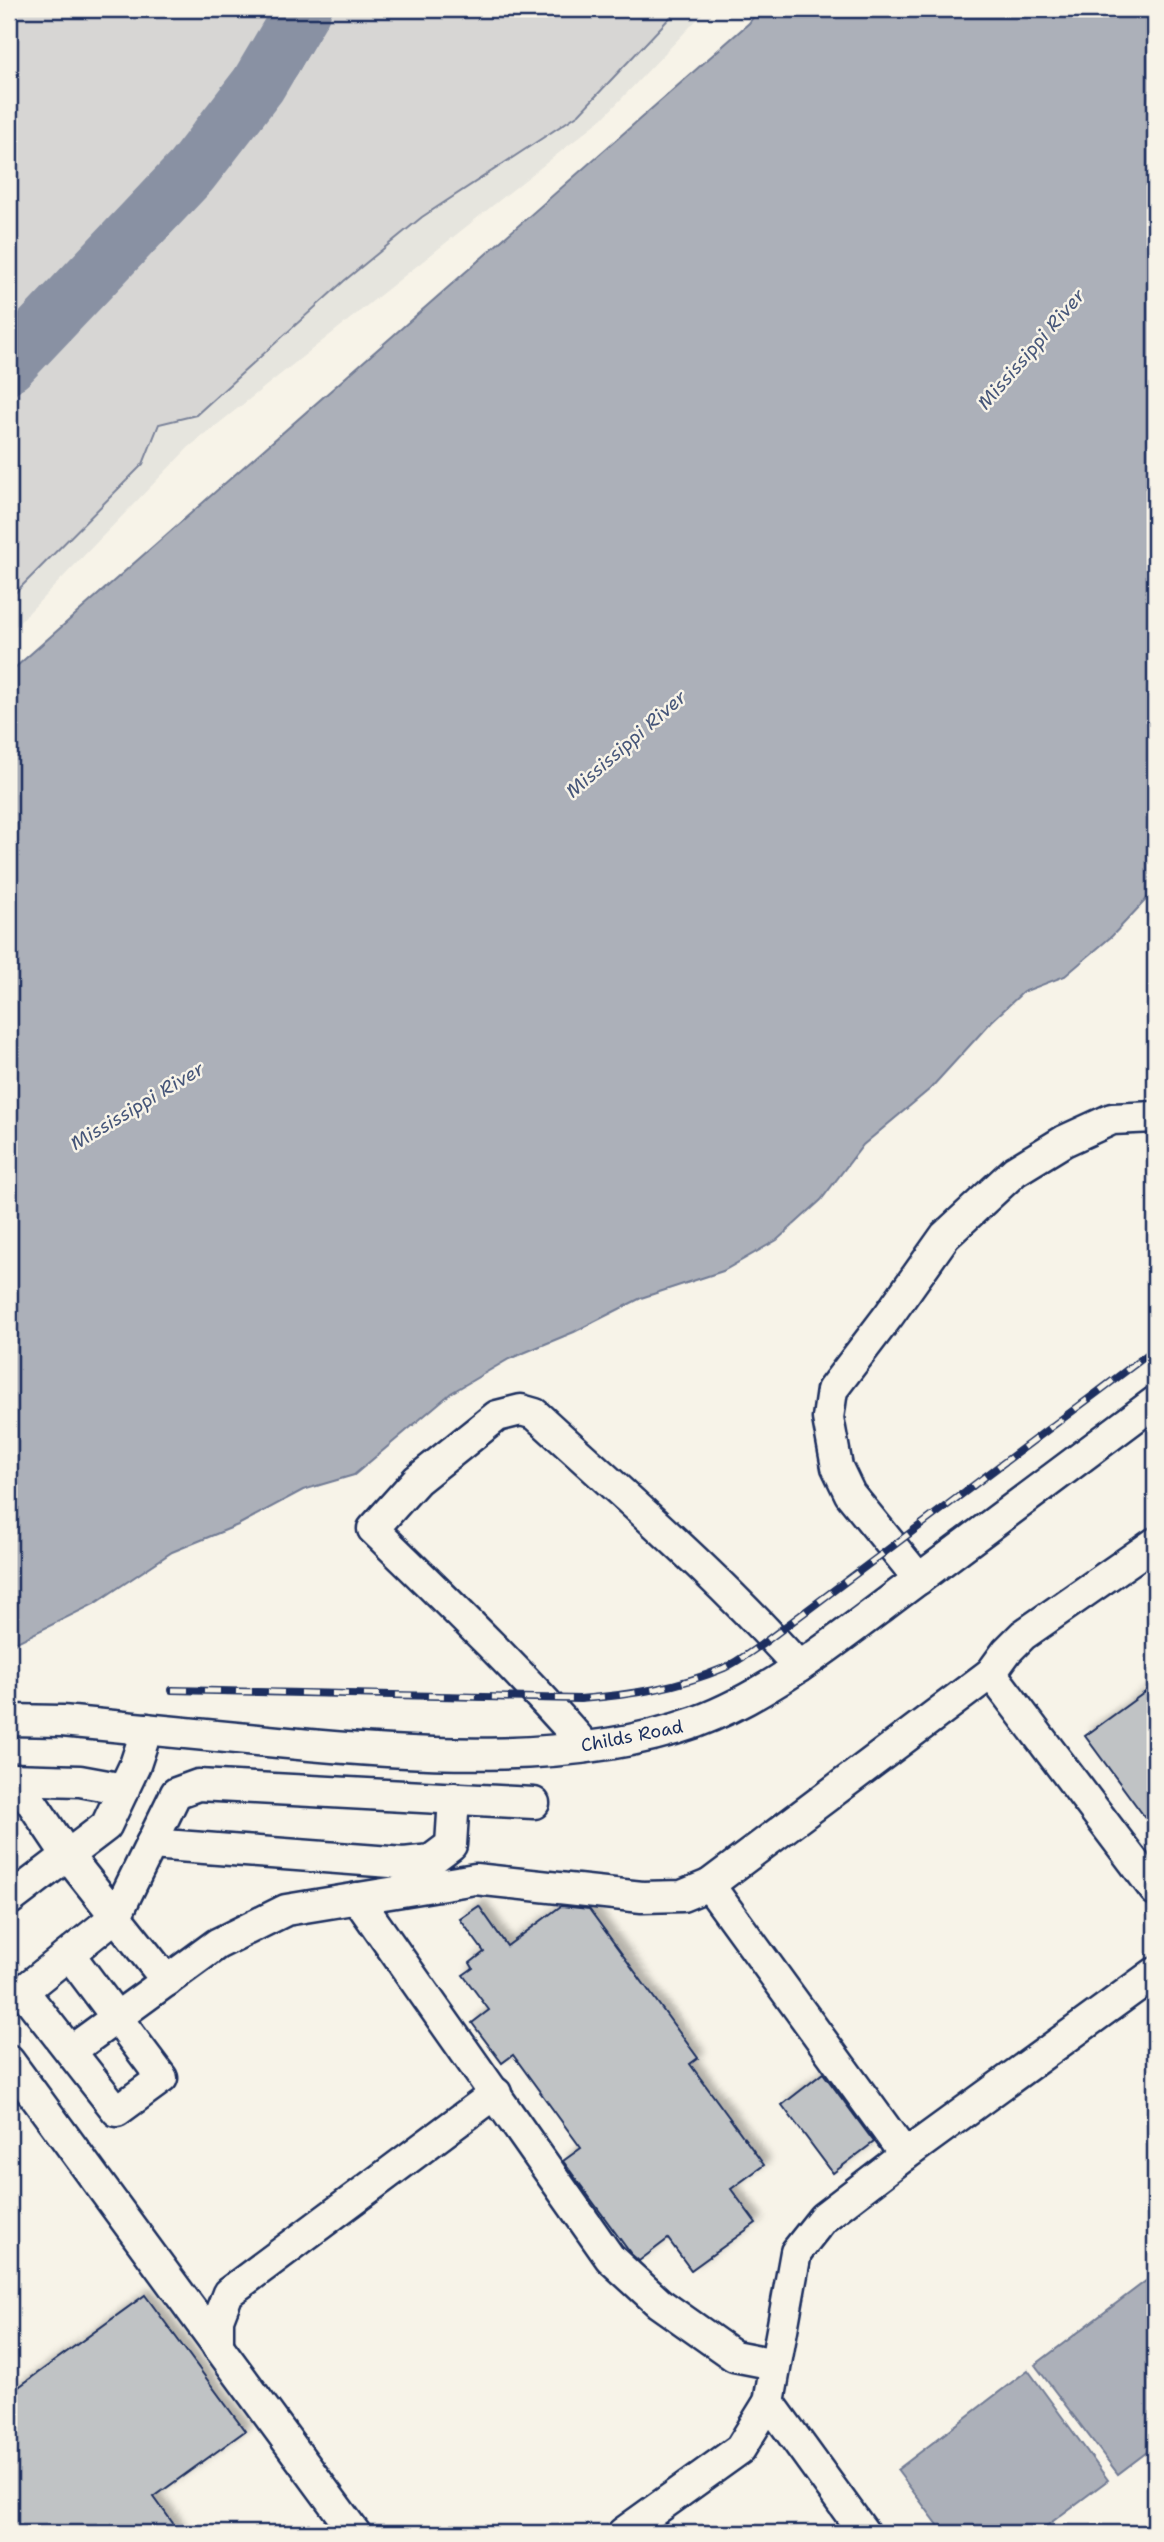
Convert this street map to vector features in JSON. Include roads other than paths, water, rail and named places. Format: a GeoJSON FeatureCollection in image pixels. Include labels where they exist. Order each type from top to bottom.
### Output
{"type":"FeatureCollection","features":[{"type":"Feature","properties":{"kind":"street"},"geometry":{"type":"LineString","coordinates":[[919,1579],[850,1494],[837,1466],[828,1418],[832,1390],[945,1236],[1015,1171],[1064,1141],[1112,1119],[1155,1117]]}},
{"type":"Feature","properties":{"kind":"street","name":"Childs Road"},"geometry":{"type":"LineString","coordinates":[[9,1720],[62,1721],[393,1753],[505,1753],[586,1747],[651,1735],[698,1722],[745,1699],[799,1667],[1155,1402]]}},
{"type":"Feature","properties":{"kind":"street"},"geometry":{"type":"LineString","coordinates":[[586,1747],[544,1698],[479,1631],[373,1529],[417,1480],[497,1416],[521,1410],[535,1414],[772,1636],[799,1667]]}},
{"type":"Feature","properties":{"kind":"street"},"geometry":{"type":"LineString","coordinates":[[72,2050],[217,1944],[286,1910],[475,1879],[642,1897],[682,1896],[709,1885],[991,1673],[1024,1635],[1155,1543]]}},
{"type":"Feature","properties":{"kind":"street"},"geometry":{"type":"LineString","coordinates":[[991,1673],[1155,1890]]}},
{"type":"Feature","properties":{"kind":"street"},"geometry":{"type":"LineString","coordinates":[[12,1889],[67,1855],[106,1826],[124,1789],[147,1729]]}},
{"type":"Feature","properties":{"kind":"street"},"geometry":{"type":"LineString","coordinates":[[353,1793],[355,1749]]}},
{"type":"Feature","properties":{"kind":"street"},"geometry":{"type":"LineString","coordinates":[[12,1779],[80,1781],[124,1789]]}},
{"type":"Feature","properties":{"kind":"street"},"geometry":{"type":"LineString","coordinates":[[12,1779],[67,1855],[167,1981]]}},
{"type":"Feature","properties":{"kind":"street"},"geometry":{"type":"LineString","coordinates":[[69,1954],[162,2078],[117,2111],[72,2050],[23,1991],[116,1916],[176,1793],[198,1785],[534,1802]]}},
{"type":"Feature","properties":{"kind":"street"},"geometry":{"type":"LineString","coordinates":[[151,1844],[404,1863],[430,1860],[451,1845],[454,1798]]}},
{"type":"Feature","properties":{"kind":"street"},"geometry":{"type":"LineString","coordinates":[[709,1885],[905,2155]]}},
{"type":"Feature","properties":{"kind":"street"},"geometry":{"type":"LineString","coordinates":[[357,1898],[610,2258],[659,2303],[734,2356],[775,2364]]}},
{"type":"Feature","properties":{"kind":"street"},"geometry":{"type":"LineString","coordinates":[[623,2533],[740,2449],[769,2402],[796,2252],[823,2218],[1155,1973]]}},
{"type":"Feature","properties":{"kind":"street"},"geometry":{"type":"LineString","coordinates":[[9,2061],[355,2533]]}},
{"type":"Feature","properties":{"kind":"street"},"geometry":{"type":"LineString","coordinates":[[218,2347],[218,2319],[228,2293],[496,2093]]}},
{"type":"Feature","properties":{"kind":"street"},"geometry":{"type":"LineString","coordinates":[[769,2402],[864,2533]]}},
{"type":"Feature","properties":{"kind":"water","name":"Mississippi River"},"geometry":{"type":"Polygon","coordinates":[[[759,9],[1155,9],[1155,890],[1112,936],[1065,976],[1023,992],[992,1021],[930,1089],[863,1145],[821,1200],[777,1240],[723,1271],[641,1298],[574,1332],[509,1359],[451,1393],[354,1475],[303,1490],[238,1525],[172,1552],[94,1604],[9,1646],[9,673],[749,23],[759,9]]]}},
{"type":"Feature","properties":{"kind":"water"},"geometry":{"type":"Polygon","coordinates":[[[1155,2274],[1155,2446],[1118,2474],[1035,2365],[1155,2274]]]}},
{"type":"Feature","properties":{"kind":"water"},"geometry":{"type":"Polygon","coordinates":[[[1028,2370],[1108,2480],[1037,2533],[944,2533],[897,2470],[1028,2370]]]}},
{"type":"Feature","properties":{"kind":"railway"},"geometry":{"type":"LineString","coordinates":[[172,1690],[580,1699],[689,1681],[729,1666],[761,1645],[1155,1349]]}}]}
